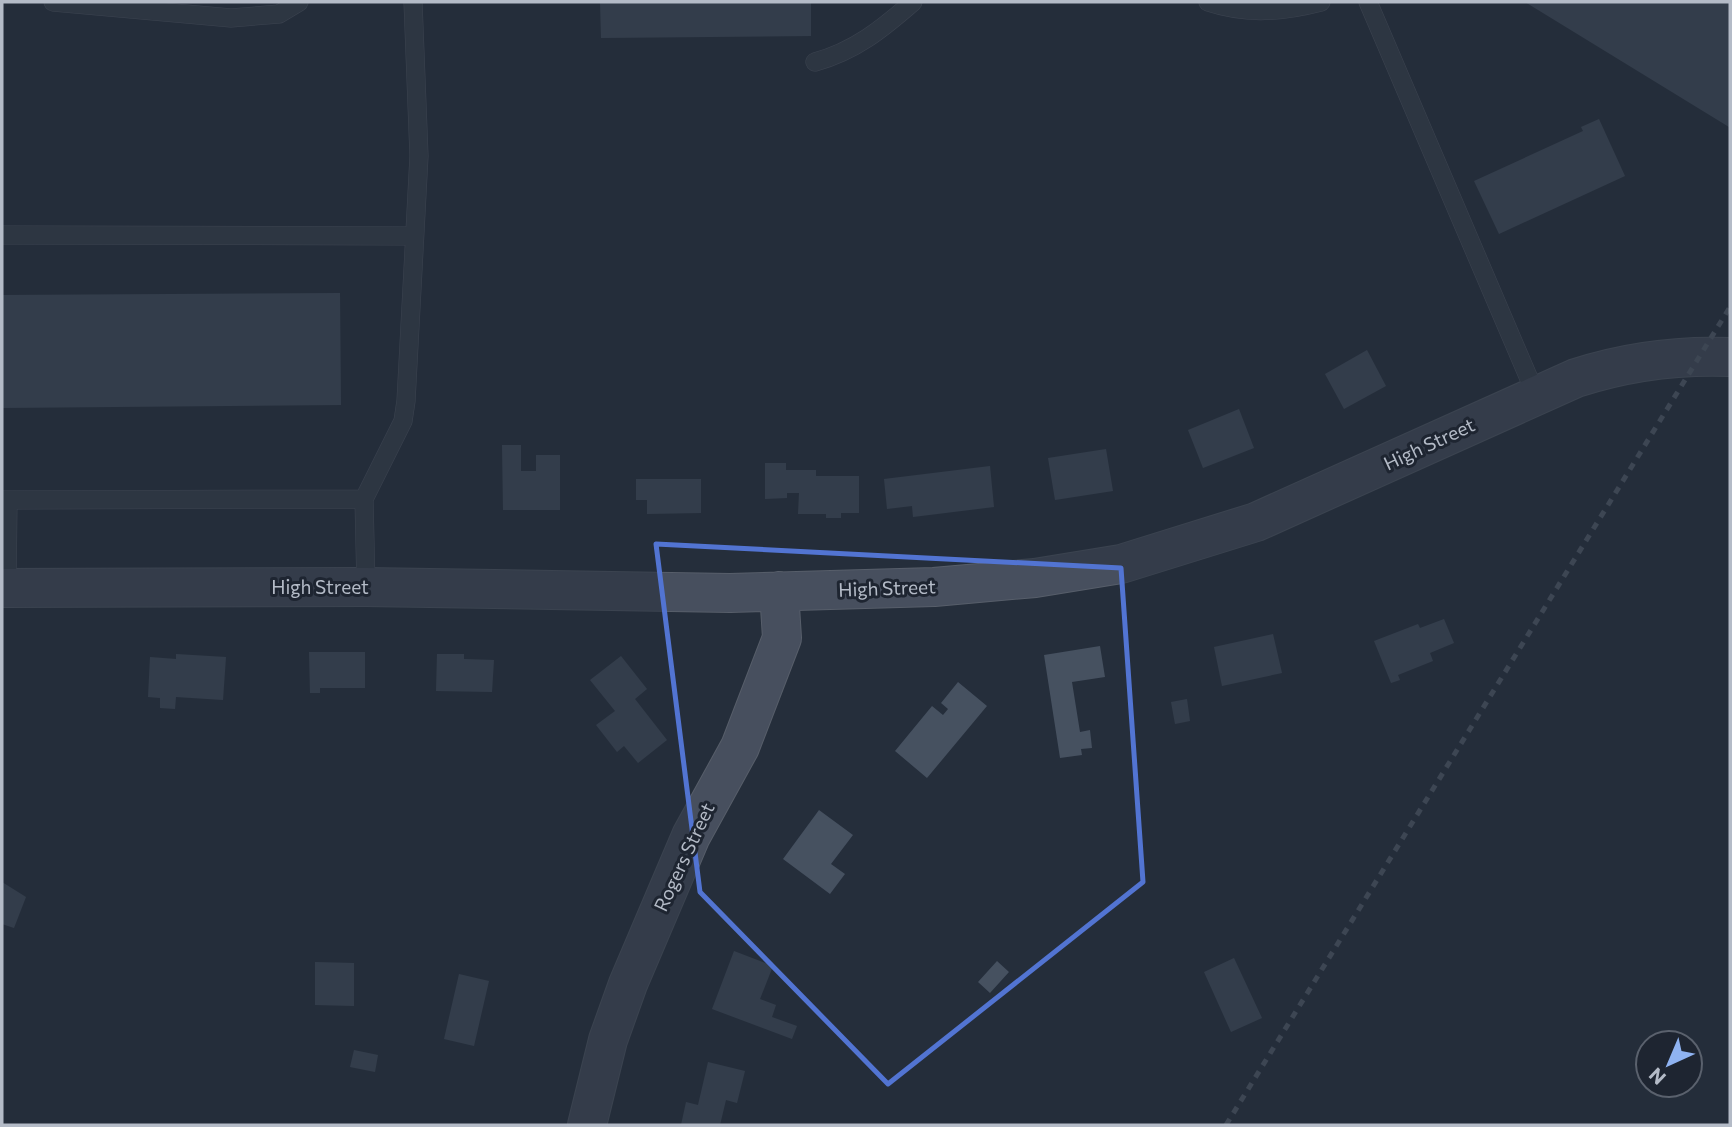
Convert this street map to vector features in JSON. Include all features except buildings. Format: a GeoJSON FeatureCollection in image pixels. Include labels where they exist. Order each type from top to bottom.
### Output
{"type":"FeatureCollection","features":[{"type":"Feature","properties":{"kind":"main road","name":"High Street"},"geometry":{"type":"LineString","coordinates":[[5,588],[366,587],[779,591],[985,583],[1121,564],[1256,522],[1536,395],[1617,365],[1660,357],[1730,357]]}},
{"type":"Feature","properties":{"kind":"main road","name":"Rogers Street"},"geometry":{"type":"LineString","coordinates":[[587,1125],[608,1040],[628,984],[691,836],[740,747],[782,638],[779,591]]}},
{"type":"Feature","properties":{"kind":"lane"},"geometry":{"type":"LineString","coordinates":[[53,2],[231,18],[279,14],[299,2]]}},
{"type":"Feature","properties":{"kind":"lane"},"geometry":{"type":"LineString","coordinates":[[366,587],[364,499],[403,421],[419,156],[413,2]]}},
{"type":"Feature","properties":{"kind":"lane"},"geometry":{"type":"LineString","coordinates":[[815,62],[840,55],[868,40],[913,2]]}},
{"type":"Feature","properties":{"kind":"lane"},"geometry":{"type":"LineString","coordinates":[[1208,2],[1257,12],[1291,9],[1321,2]]}},
{"type":"Feature","properties":{"kind":"lane"},"geometry":{"type":"LineString","coordinates":[[1368,2],[1536,395]]}},
{"type":"Feature","properties":{"kind":"lane"},"geometry":{"type":"LineString","coordinates":[[2,235],[414,236]]}},
{"type":"Feature","properties":{"kind":"lane"},"geometry":{"type":"LineString","coordinates":[[5,588],[5,500],[364,499]]}},
{"type":"Feature","properties":{"kind":"highlighted area"},"geometry":{"type":"Polygon","coordinates":[[[656,544],[1121,568],[1143,882],[888,1084],[700,892],[656,544]]]}},
{"type":"Feature","properties":{"kind":"railway"},"geometry":{"type":"LineString","coordinates":[[1226,1125],[1730,307]]}}]}
